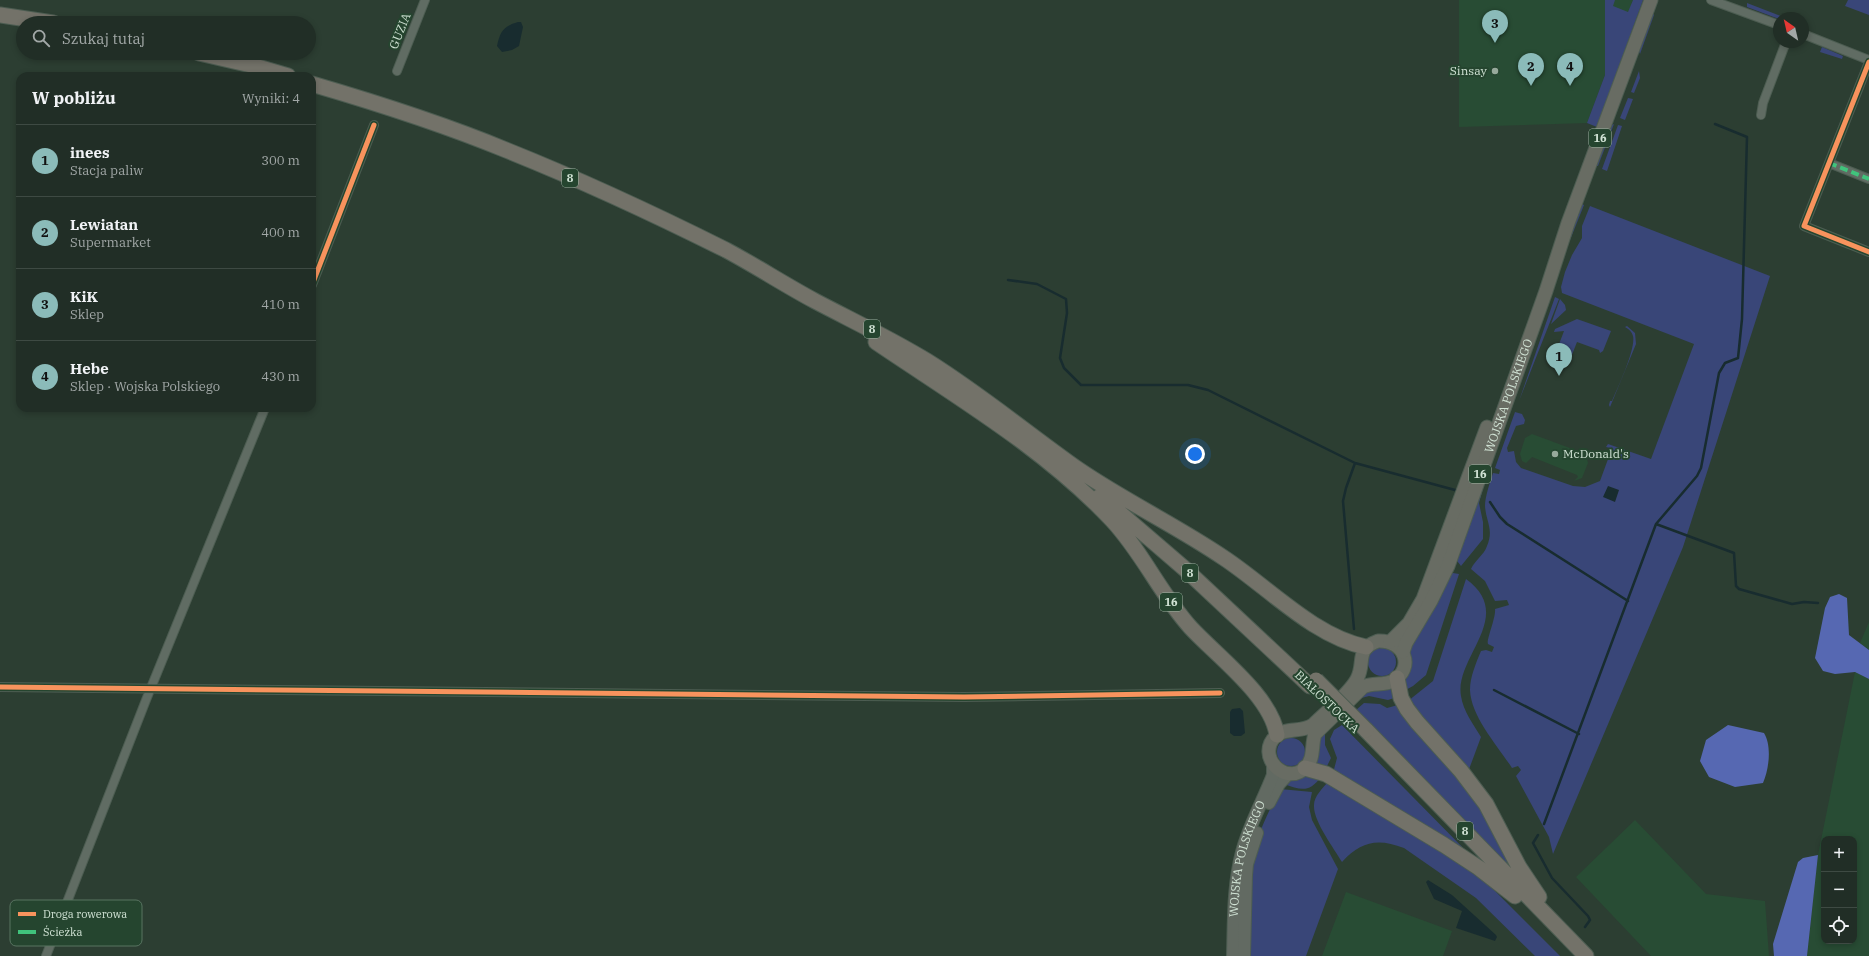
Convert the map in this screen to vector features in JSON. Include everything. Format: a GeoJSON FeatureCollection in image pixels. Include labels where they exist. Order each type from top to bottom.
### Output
{"type":"FeatureCollection","features":[{"type":"Feature","properties":{"kind":"highway"},"geometry":{"type":"LineString","coordinates":[[0,15],[16,17]]}},
{"type":"Feature","properties":{"kind":"highway"},"geometry":{"type":"LineString","coordinates":[[229,60],[275,72]]}},
{"type":"Feature","properties":{"kind":"highway","name":"8"},"geometry":{"type":"LineString","coordinates":[[316,85],[370,101],[506,150],[666,221],[730,252],[816,301],[869,328],[927,361],[991,404],[1080,470]]}},
{"type":"Feature","properties":{"kind":"highway","name":"8"},"geometry":{"type":"LineString","coordinates":[[816,301],[1061,470]]}},
{"type":"Feature","properties":{"kind":"highway","name":"BIAŁOSTOCKA"},"geometry":{"type":"LineString","coordinates":[[1061,470],[1113,507],[1185,568],[1313,683]]}},
{"type":"Feature","properties":{"kind":"highway","name":"16"},"geometry":{"type":"LineString","coordinates":[[1061,470],[1113,521],[1190,627],[1261,700],[1271,715],[1277,735]]}},
{"type":"Feature","properties":{"kind":"highway"},"geometry":{"type":"LineString","coordinates":[[1080,470],[1122,497],[1220,555],[1319,627],[1353,644],[1366,647]]}},
{"type":"Feature","properties":{"kind":"highway","name":"BIAŁOSTOCKA"},"geometry":{"type":"LineString","coordinates":[[1080,470],[1187,560],[1363,732],[1586,956]]}},
{"type":"Feature","properties":{"kind":"highway"},"geometry":{"type":"LineString","coordinates":[[1396,678],[1400,698],[1474,789],[1489,810],[1529,883],[1564,933]]}},
{"type":"Feature","properties":{"kind":"highway","name":"BIAŁOSTOCKA"},"geometry":{"type":"LineString","coordinates":[[1363,732],[1573,956]]}},
{"type":"Feature","properties":{"kind":"highway"},"geometry":{"type":"LineString","coordinates":[[1305,768],[1326,774],[1444,845],[1479,868],[1516,896]]}},
{"type":"Feature","properties":{"kind":"main road","name":"WOJSKA POLSKIEGO"},"geometry":{"type":"LineString","coordinates":[[1390,642],[1408,624],[1423,599],[1502,401],[1651,0]]}},
{"type":"Feature","properties":{"kind":"main road","name":"WOJSKA POLSKIEGO"},"geometry":{"type":"LineString","coordinates":[[1403,652],[1406,643],[1431,601],[1448,566],[1502,401]]}},
{"type":"Feature","properties":{"kind":"main road"},"geometry":{"type":"LineString","coordinates":[[1396,678],[1387,683],[1375,683],[1363,687],[1316,727],[1283,732],[1277,735],[1272,740],[1268,751],[1273,765],[1282,772],[1289,773],[1298,772],[1305,768],[1312,757],[1313,740],[1316,727],[1355,682],[1360,671],[1361,658],[1366,647],[1378,641],[1390,642],[1399,647],[1403,652]]}},
{"type":"Feature","properties":{"kind":"main road","name":"16"},"geometry":{"type":"LineString","coordinates":[[1396,678],[1404,667],[1403,652]]}},
{"type":"Feature","properties":{"kind":"main road","name":"WOJSKA POLSKIEGO"},"geometry":{"type":"LineString","coordinates":[[1233,956],[1235,894],[1240,861],[1246,839],[1273,775],[1273,765]]}},
{"type":"Feature","properties":{"kind":"main road","name":"WOJSKA POLSKIEGO"},"geometry":{"type":"LineString","coordinates":[[1244,956],[1245,894],[1248,860],[1261,821],[1279,784],[1289,773]]}},
{"type":"Feature","properties":{"kind":"street","name":"GUZIA"},"geometry":{"type":"LineString","coordinates":[[397,71],[425,0]]}},
{"type":"Feature","properties":{"kind":"street"},"geometry":{"type":"LineString","coordinates":[[1711,0],[1773,24]]}},
{"type":"Feature","properties":{"kind":"street"},"geometry":{"type":"LineString","coordinates":[[1809,36],[1868,58],[1865,83],[1828,163],[1804,226],[1869,252]]}},
{"type":"Feature","properties":{"kind":"street"},"geometry":{"type":"LineString","coordinates":[[1761,114],[1762,104],[1784,48]]}},
{"type":"Feature","properties":{"kind":"street"},"geometry":{"type":"LineString","coordinates":[[316,275],[374,125]]}},
{"type":"Feature","properties":{"kind":"street"},"geometry":{"type":"LineString","coordinates":[[1828,163],[1869,179]]}},
{"type":"Feature","properties":{"kind":"street"},"geometry":{"type":"LineString","coordinates":[[68,900],[262,412]]}},
{"type":"Feature","properties":{"kind":"street"},"geometry":{"type":"LineString","coordinates":[[0,686],[151,689],[956,697],[1220,693]]}},
{"type":"Feature","properties":{"kind":"street"},"geometry":{"type":"LineString","coordinates":[[46,956],[50,946]]}},
{"type":"Feature","properties":{"kind":"shaded area"},"geometry":{"type":"Polygon","coordinates":[[[1459,0],[1633,0],[1587,123],[1459,127],[1459,0]]]}},
{"type":"Feature","properties":{"kind":"shaded area"},"geometry":{"type":"Polygon","coordinates":[[[1605,0],[1615,0],[1613,6],[1628,12],[1633,0],[1643,0],[1597,127],[1587,123],[1605,75],[1605,0]]]}},
{"type":"Feature","properties":{"kind":"shaded area"},"geometry":{"type":"Polygon","coordinates":[[[1848,0],[1869,0],[1869,15],[1845,6],[1848,0]]]}},
{"type":"Feature","properties":{"kind":"shaded area"},"geometry":{"type":"Polygon","coordinates":[[[1747,3],[1773,13],[1773,17],[1747,7],[1747,3]]]}},
{"type":"Feature","properties":{"kind":"shaded area"},"geometry":{"type":"Polygon","coordinates":[[[1653,14],[1654,15],[1640,54],[1639,51],[1653,14]]]}},
{"type":"Feature","properties":{"kind":"shaded area"},"geometry":{"type":"Polygon","coordinates":[[[521,22],[523,27],[519,46],[512,50],[502,52],[497,46],[501,33],[509,25],[521,22]]]}},
{"type":"Feature","properties":{"kind":"shaded area"},"geometry":{"type":"Polygon","coordinates":[[[1822,47],[1843,56],[1842,59],[1820,52],[1822,47]]]}},
{"type":"Feature","properties":{"kind":"shaded area"},"geometry":{"type":"Polygon","coordinates":[[[1639,71],[1640,78],[1634,93],[1631,92],[1639,71]]]}},
{"type":"Feature","properties":{"kind":"shaded area"},"geometry":{"type":"Polygon","coordinates":[[[1628,98],[1633,99],[1625,120],[1620,118],[1628,98]]]}},
{"type":"Feature","properties":{"kind":"shaded area"},"geometry":{"type":"Polygon","coordinates":[[[1614,124],[1598,166],[1596,166],[1612,125],[1614,124]]]}},
{"type":"Feature","properties":{"kind":"shaded area"},"geometry":{"type":"Polygon","coordinates":[[[1618,125],[1622,126],[1607,171],[1602,169],[1618,125]]]}},
{"type":"Feature","properties":{"kind":"shaded area"},"geometry":{"type":"Polygon","coordinates":[[[1582,204],[1584,205],[1570,240],[1570,237],[1582,204]]]}},
{"type":"Feature","properties":{"kind":"shaded area"},"geometry":{"type":"Polygon","coordinates":[[[1590,206],[1770,276],[1683,547],[1553,854],[1549,837],[1516,776],[1521,770],[1518,766],[1512,768],[1486,731],[1475,710],[1470,690],[1471,680],[1481,651],[1486,650],[1492,652],[1494,647],[1488,644],[1488,638],[1495,609],[1509,605],[1507,600],[1495,601],[1485,581],[1471,569],[1486,549],[1489,540],[1490,530],[1485,506],[1488,490],[1493,473],[1499,474],[1500,470],[1495,468],[1515,412],[1522,414],[1525,420],[1524,424],[1516,426],[1507,448],[1508,452],[1514,451],[1516,462],[1521,468],[1573,486],[1585,487],[1600,481],[1611,451],[1611,448],[1606,447],[1608,444],[1651,459],[1694,344],[1562,293],[1561,287],[1565,272],[1572,255],[1582,238],[1582,226],[1590,206]]]}},
{"type":"Feature","properties":{"kind":"shaded area"},"geometry":{"type":"Polygon","coordinates":[[[1555,297],[1559,299],[1519,401],[1555,297]]]}},
{"type":"Feature","properties":{"kind":"shaded area"},"geometry":{"type":"Polygon","coordinates":[[[1560,299],[1565,305],[1566,310],[1551,324],[1560,299]]]}},
{"type":"Feature","properties":{"kind":"shaded area"},"geometry":{"type":"Polygon","coordinates":[[[1577,319],[1611,331],[1603,351],[1600,353],[1599,350],[1577,342],[1568,365],[1553,360],[1564,331],[1554,332],[1555,329],[1577,319]]]}},
{"type":"Feature","properties":{"kind":"shaded area"},"geometry":{"type":"Polygon","coordinates":[[[1627,326],[1635,333],[1636,344],[1610,407],[1610,401],[1612,401],[1632,350],[1633,336],[1632,333],[1625,327],[1627,326]]]}},
{"type":"Feature","properties":{"kind":"shaded area"},"geometry":{"type":"Polygon","coordinates":[[[1532,434],[1586,454],[1588,463],[1582,478],[1574,481],[1578,477],[1577,475],[1532,457],[1526,463],[1522,461],[1520,454],[1525,438],[1532,434]]]}},
{"type":"Feature","properties":{"kind":"shaded area"},"geometry":{"type":"Polygon","coordinates":[[[1488,470],[1479,503],[1483,522],[1483,539],[1461,566],[1454,557],[1488,470]]]}},
{"type":"Feature","properties":{"kind":"shaded area"},"geometry":{"type":"Polygon","coordinates":[[[1608,486],[1619,490],[1615,502],[1603,497],[1608,486]]]}},
{"type":"Feature","properties":{"kind":"shaded area"},"geometry":{"type":"Polygon","coordinates":[[[1453,573],[1459,574],[1426,675],[1413,686],[1402,692],[1409,646],[1446,576],[1453,573]]]}},
{"type":"Feature","properties":{"kind":"shaded area"},"geometry":{"type":"Polygon","coordinates":[[[1466,579],[1480,593],[1486,607],[1485,622],[1480,637],[1466,666],[1461,681],[1462,702],[1469,718],[1481,737],[1468,772],[1408,701],[1433,681],[1466,579]]]}},
{"type":"Feature","properties":{"kind":"shaded area"},"geometry":{"type":"Polygon","coordinates":[[[1839,594],[1847,598],[1849,635],[1869,650],[1869,679],[1855,672],[1835,674],[1823,671],[1815,658],[1825,608],[1830,597],[1839,594]]]}},
{"type":"Feature","properties":{"kind":"shaded area"},"geometry":{"type":"Polygon","coordinates":[[[1869,622],[1869,650],[1860,643],[1869,622]]]}},
{"type":"Feature","properties":{"kind":"shaded area"},"geometry":{"type":"Polygon","coordinates":[[[1382,648],[1388,649],[1392,652],[1395,656],[1395,668],[1392,672],[1388,675],[1382,676],[1376,675],[1372,672],[1369,668],[1368,662],[1369,656],[1372,652],[1376,649],[1382,648]]]}},
{"type":"Feature","properties":{"kind":"shaded area"},"geometry":{"type":"Polygon","coordinates":[[[1855,672],[1869,679],[1869,956],[1807,956],[1821,840],[1821,944],[1857,944],[1857,836],[1822,836],[1855,672]]]}},
{"type":"Feature","properties":{"kind":"shaded area"},"geometry":{"type":"Polygon","coordinates":[[[1392,686],[1394,698],[1388,700],[1369,696],[1354,700],[1366,690],[1392,686]]]}},
{"type":"Feature","properties":{"kind":"shaded area"},"geometry":{"type":"Polygon","coordinates":[[[1364,703],[1380,704],[1387,708],[1398,705],[1464,784],[1487,819],[1524,888],[1356,710],[1364,703]]]}},
{"type":"Feature","properties":{"kind":"shaded area"},"geometry":{"type":"Polygon","coordinates":[[[1240,708],[1243,711],[1245,733],[1241,736],[1234,736],[1230,733],[1230,712],[1232,709],[1240,708]]]}},
{"type":"Feature","properties":{"kind":"shaded area"},"geometry":{"type":"Polygon","coordinates":[[[1342,725],[1475,860],[1333,773],[1337,758],[1330,739],[1334,730],[1342,725]]]}},
{"type":"Feature","properties":{"kind":"shaded area"},"geometry":{"type":"Polygon","coordinates":[[[1728,725],[1764,733],[1768,744],[1769,758],[1763,783],[1735,787],[1709,777],[1700,761],[1706,740],[1728,725]]]}},
{"type":"Feature","properties":{"kind":"shaded area"},"geometry":{"type":"Polygon","coordinates":[[[1325,730],[1325,745],[1331,758],[1326,768],[1314,764],[1319,737],[1325,730]]]}},
{"type":"Feature","properties":{"kind":"shaded area"},"geometry":{"type":"Polygon","coordinates":[[[1291,738],[1297,739],[1301,742],[1304,746],[1304,758],[1301,762],[1297,765],[1291,766],[1285,765],[1281,762],[1278,758],[1277,752],[1278,746],[1281,742],[1285,739],[1291,738]]]}},
{"type":"Feature","properties":{"kind":"shaded area"},"geometry":{"type":"Polygon","coordinates":[[[1311,774],[1321,777],[1313,786],[1309,788],[1300,789],[1284,784],[1291,780],[1311,774]]]}},
{"type":"Feature","properties":{"kind":"shaded area"},"geometry":{"type":"Polygon","coordinates":[[[1328,782],[1418,836],[1487,883],[1560,956],[1535,956],[1476,898],[1404,848],[1386,843],[1370,843],[1356,850],[1342,862],[1320,826],[1315,811],[1315,798],[1328,782]]]}},
{"type":"Feature","properties":{"kind":"shaded area"},"geometry":{"type":"Polygon","coordinates":[[[1280,789],[1312,792],[1309,807],[1312,820],[1338,869],[1306,956],[1247,956],[1248,904],[1251,865],[1262,828],[1280,789]]]}},
{"type":"Feature","properties":{"kind":"shaded area"},"geometry":{"type":"Polygon","coordinates":[[[1635,820],[1706,894],[1765,901],[1769,956],[1651,956],[1576,877],[1635,820]]]}},
{"type":"Feature","properties":{"kind":"shaded area"},"geometry":{"type":"Polygon","coordinates":[[[1818,855],[1807,956],[1774,956],[1773,944],[1798,862],[1803,858],[1818,855]]]}},
{"type":"Feature","properties":{"kind":"shaded area"},"geometry":{"type":"Polygon","coordinates":[[[1428,880],[1452,895],[1496,935],[1497,937],[1495,941],[1456,928],[1462,911],[1434,899],[1426,882],[1428,880]]]}},
{"type":"Feature","properties":{"kind":"shaded area"},"geometry":{"type":"Polygon","coordinates":[[[1346,892],[1452,931],[1443,956],[1322,956],[1346,892]]]}},
{"type":"Feature","properties":{"kind":"waterway"},"geometry":{"type":"LineString","coordinates":[[1544,824],[1656,524],[1697,476],[1701,468],[1719,373],[1725,363],[1738,358],[1742,319],[1747,137],[1715,124]]}},
{"type":"Feature","properties":{"kind":"waterway"},"geometry":{"type":"LineString","coordinates":[[1008,280],[1037,284],[1066,299],[1067,313],[1060,358],[1064,368],[1081,385],[1188,385],[1208,390],[1355,463],[1455,490]]}},
{"type":"Feature","properties":{"kind":"waterway"},"geometry":{"type":"LineString","coordinates":[[1354,629],[1343,501],[1355,463]]}},
{"type":"Feature","properties":{"kind":"waterway"},"geometry":{"type":"LineString","coordinates":[[1490,502],[1500,517],[1507,524],[1628,601]]}},
{"type":"Feature","properties":{"kind":"waterway"},"geometry":{"type":"LineString","coordinates":[[1656,524],[1734,553],[1736,586],[1739,589],[1792,604],[1804,602],[1818,603]]}},
{"type":"Feature","properties":{"kind":"waterway"},"geometry":{"type":"LineString","coordinates":[[1494,690],[1579,734]]}},
{"type":"Feature","properties":{"kind":"waterway"},"geometry":{"type":"LineString","coordinates":[[1538,835],[1533,843],[1552,878],[1588,916],[1590,920],[1585,927]]}},
{"type":"Feature","properties":{"kind":"marked path"},"geometry":{"type":"LineString","coordinates":[[1829,163],[1869,179]]}},
{"type":"Feature","properties":{"kind":"cycle path"},"geometry":{"type":"LineString","coordinates":[[1869,62],[1804,226],[1869,252]]}},
{"type":"Feature","properties":{"kind":"cycle path"},"geometry":{"type":"LineString","coordinates":[[316,275],[374,125]]}},
{"type":"Feature","properties":{"kind":"cycle path"},"geometry":{"type":"LineString","coordinates":[[0,687],[964,697],[1220,693]]}},
{"type":"Feature","properties":{"kind":"place","name":"KiK"},"geometry":{"type":"Point","coordinates":[1495,43]}},
{"type":"Feature","properties":{"kind":"place","name":"Sinsay"},"geometry":{"type":"Point","coordinates":[1495,71]}},
{"type":"Feature","properties":{"kind":"place","name":"Lewiatan"},"geometry":{"type":"Point","coordinates":[1531,86]}},
{"type":"Feature","properties":{"kind":"place","name":"Hebe"},"geometry":{"type":"Point","coordinates":[1570,86]}},
{"type":"Feature","properties":{"kind":"place","name":"inees"},"geometry":{"type":"Point","coordinates":[1559,376]}},
{"type":"Feature","properties":{"kind":"place","name":"McDonald's"},"geometry":{"type":"Point","coordinates":[1555,454]}}]}
